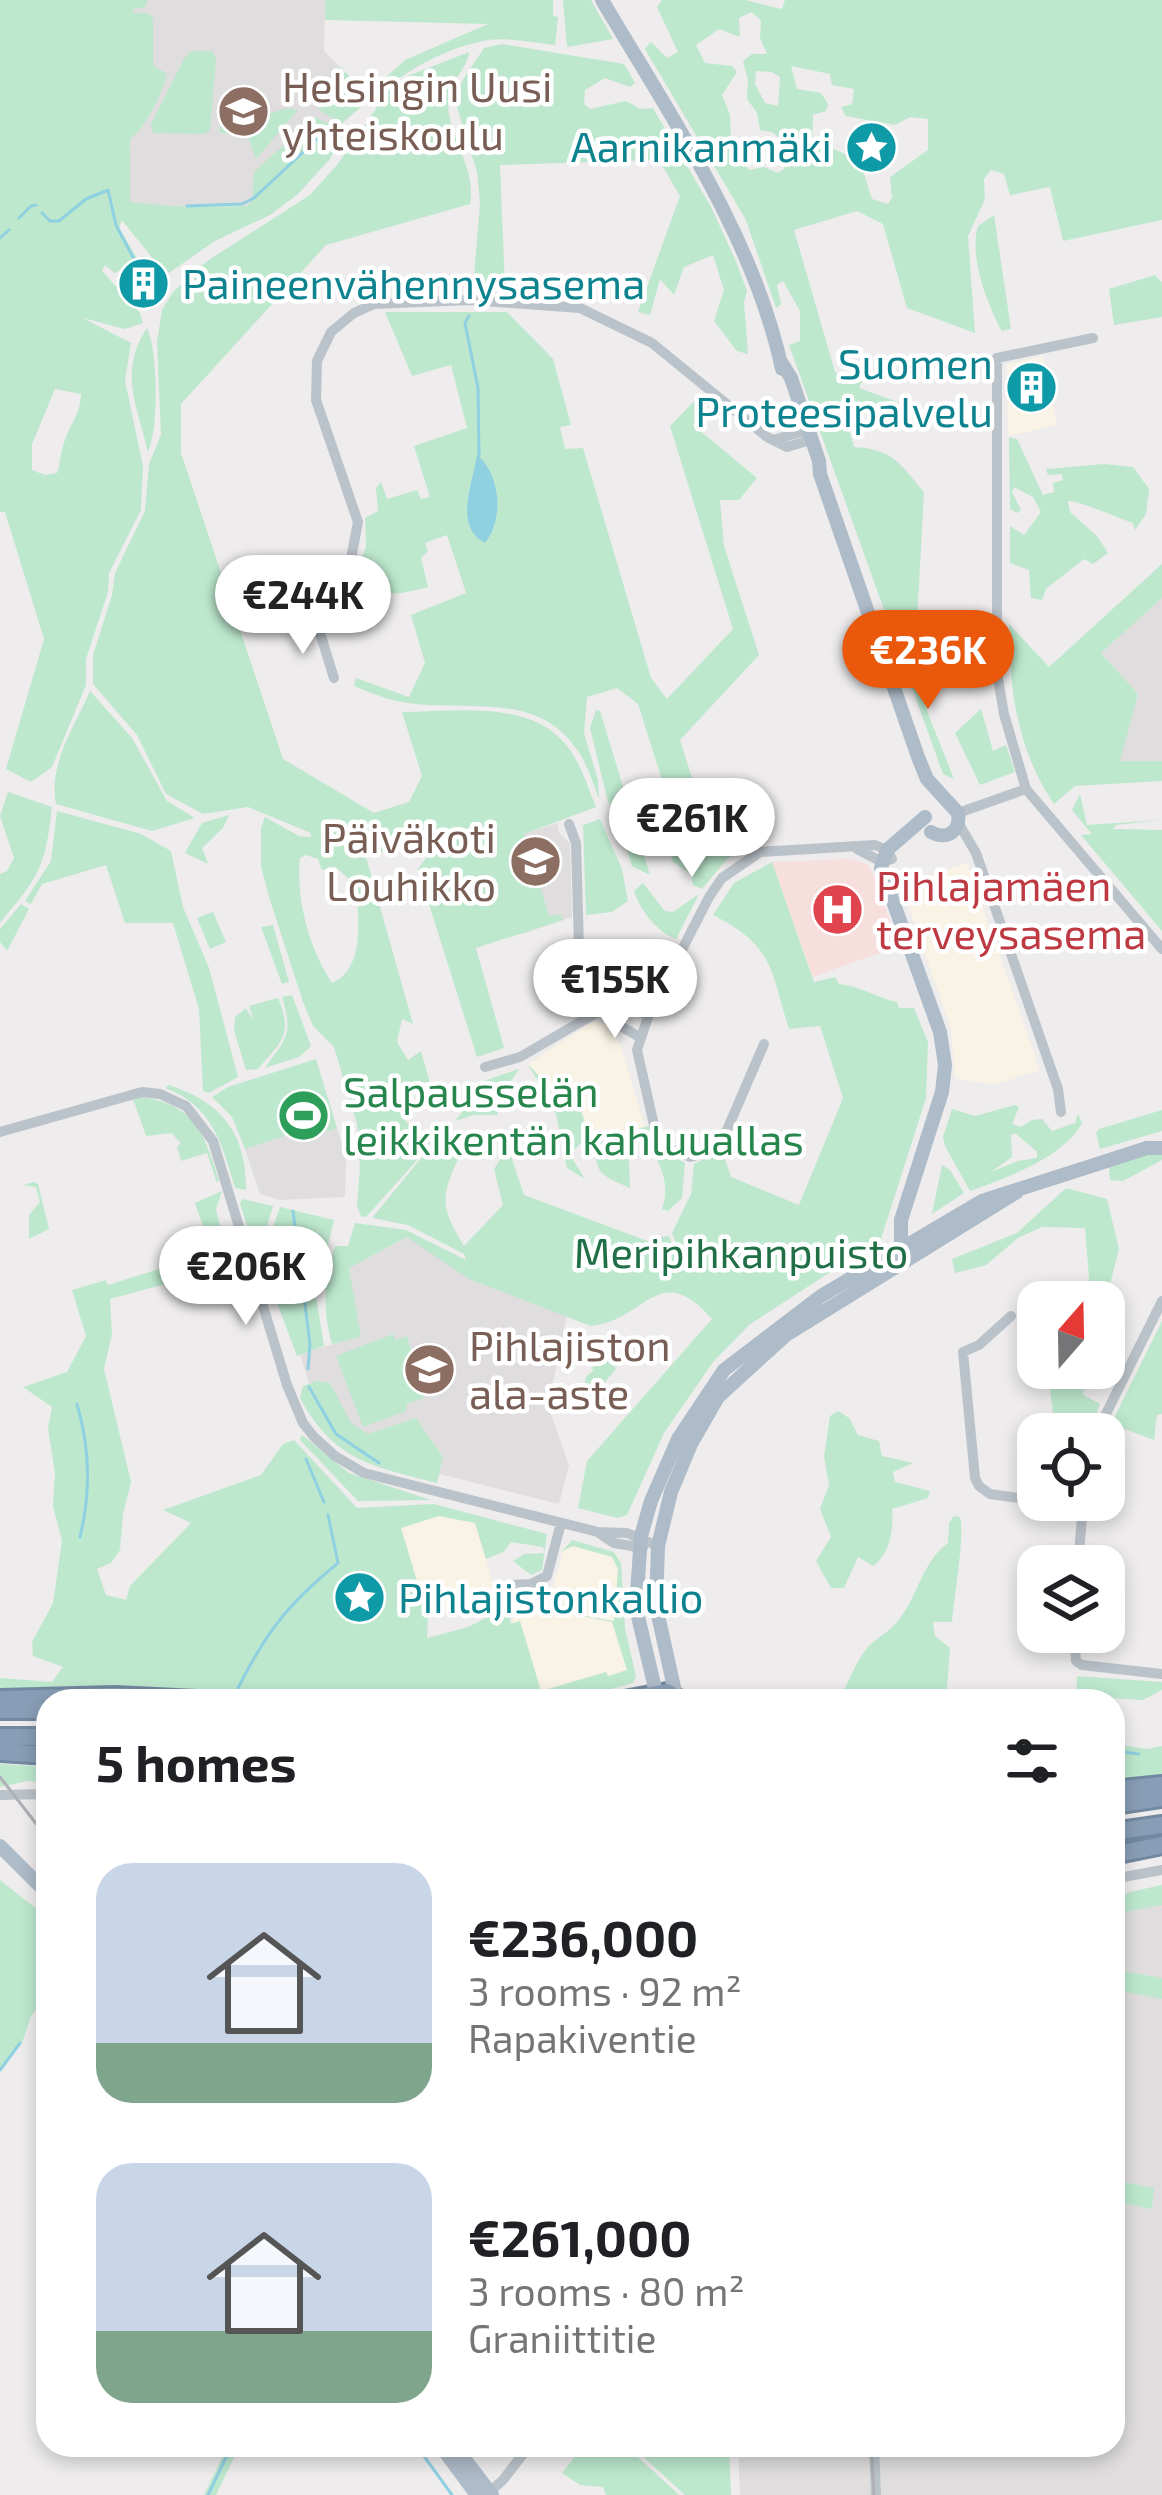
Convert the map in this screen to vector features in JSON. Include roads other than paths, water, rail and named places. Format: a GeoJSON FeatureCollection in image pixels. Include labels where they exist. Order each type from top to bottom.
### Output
{"type":"FeatureCollection","features":[{"type":"Feature","properties":{"kind":"highway"},"geometry":{"type":"LineString","coordinates":[[0,1699],[36,1698]]}},
{"type":"Feature","properties":{"kind":"highway"},"geometry":{"type":"LineString","coordinates":[[0,1710],[36,1710]]}},
{"type":"Feature","properties":{"kind":"highway"},"geometry":{"type":"LineString","coordinates":[[0,1738],[36,1737]]}},
{"type":"Feature","properties":{"kind":"highway"},"geometry":{"type":"LineString","coordinates":[[0,1752],[36,1754]]}},
{"type":"Feature","properties":{"kind":"highway"},"geometry":{"type":"LineString","coordinates":[[1125,1789],[1162,1785]]}},
{"type":"Feature","properties":{"kind":"highway"},"geometry":{"type":"LineString","coordinates":[[1125,1803],[1162,1798]]}},
{"type":"Feature","properties":{"kind":"highway"},"geometry":{"type":"LineString","coordinates":[[1125,1830],[1162,1825]]}},
{"type":"Feature","properties":{"kind":"highway"},"geometry":{"type":"LineString","coordinates":[[1125,1853],[1162,1845]]}},
{"type":"Feature","properties":{"kind":"main road"},"geometry":{"type":"LineString","coordinates":[[602,0],[725,212],[781,362],[791,377],[805,436],[927,779],[956,824]]}},
{"type":"Feature","properties":{"kind":"main road"},"geometry":{"type":"LineString","coordinates":[[927,779],[928,820]]}},
{"type":"Feature","properties":{"kind":"main road"},"geometry":{"type":"LineString","coordinates":[[901,1248],[900,1226],[938,1106],[945,1064],[940,1032],[883,878],[887,857],[944,802]]}},
{"type":"Feature","properties":{"kind":"main road"},"geometry":{"type":"LineString","coordinates":[[928,820],[956,824]]}},
{"type":"Feature","properties":{"kind":"main road"},"geometry":{"type":"LineString","coordinates":[[664,1689],[636,1608],[640,1543],[672,1450],[724,1370],[780,1324],[998,1194],[1157,1145]]}},
{"type":"Feature","properties":{"kind":"main road"},"geometry":{"type":"LineString","coordinates":[[666,1689],[656,1606],[658,1546],[671,1492],[718,1397],[786,1335],[1022,1189]]}},
{"type":"Feature","properties":{"kind":"main road"},"geometry":{"type":"LineString","coordinates":[[907,1200],[916,1256]]}},
{"type":"Feature","properties":{"kind":"main road"},"geometry":{"type":"LineString","coordinates":[[901,1248],[916,1256]]}},
{"type":"Feature","properties":{"kind":"main road"},"geometry":{"type":"LineString","coordinates":[[0,1850],[36,1882]]}},
{"type":"Feature","properties":{"kind":"main road"},"geometry":{"type":"LineString","coordinates":[[451,2457],[486,2494]]}},
{"type":"Feature","properties":{"kind":"main road"},"geometry":{"type":"LineString","coordinates":[[462,2457],[486,2494]]}},
{"type":"Feature","properties":{"kind":"street"},"geometry":{"type":"LineString","coordinates":[[334,678],[316,620],[350,564],[358,522],[314,387],[324,343],[354,313],[396,301],[524,302],[580,308],[652,343],[773,440],[805,436]]}},
{"type":"Feature","properties":{"kind":"street"},"geometry":{"type":"LineString","coordinates":[[1093,338],[997,358],[997,673],[1026,789],[1162,949]]}},
{"type":"Feature","properties":{"kind":"street"},"geometry":{"type":"LineString","coordinates":[[1026,789],[956,824],[976,853],[1058,1089],[1061,1112]]}},
{"type":"Feature","properties":{"kind":"street"},"geometry":{"type":"LineString","coordinates":[[569,824],[576,843],[578,940],[619,1025],[639,1037]]}},
{"type":"Feature","properties":{"kind":"street"},"geometry":{"type":"LineString","coordinates":[[764,1044],[721,1142],[711,1152],[690,1157],[667,1147],[656,1134],[639,1070],[639,1037],[722,878],[748,857],[779,849],[875,845],[887,857]]}},
{"type":"Feature","properties":{"kind":"street"},"geometry":{"type":"LineString","coordinates":[[485,1067],[520,1057],[608,1006],[649,1014]]}},
{"type":"Feature","properties":{"kind":"street"},"geometry":{"type":"LineString","coordinates":[[1,1127],[142,1092],[175,1100],[196,1115],[213,1141],[287,1385],[303,1423],[323,1447],[364,1473],[598,1532],[614,1543],[658,1546]]}},
{"type":"Feature","properties":{"kind":"street"},"geometry":{"type":"LineString","coordinates":[[1106,1413],[1162,1301]]}},
{"type":"Feature","properties":{"kind":"street"},"geometry":{"type":"LineString","coordinates":[[1011,1316],[979,1346],[963,1352],[975,1478],[990,1494],[1017,1497]]}},
{"type":"Feature","properties":{"kind":"street"},"geometry":{"type":"LineString","coordinates":[[512,1585],[531,1584],[547,1576],[561,1523]]}},
{"type":"Feature","properties":{"kind":"street"},"geometry":{"type":"LineString","coordinates":[[1075,1653],[1076,1661],[1098,1669],[1162,1674]]}},
{"type":"Feature","properties":{"kind":"street"},"geometry":{"type":"LineString","coordinates":[[0,1796],[36,1794]]}},
{"type":"Feature","properties":{"kind":"street"},"geometry":{"type":"LineString","coordinates":[[1125,1877],[1162,1870]]}},
{"type":"Feature","properties":{"kind":"street"},"geometry":{"type":"LineString","coordinates":[[486,2494],[519,2457]]}},
{"type":"Feature","properties":{"kind":"street"},"geometry":{"type":"LineString","coordinates":[[874,2457],[876,2495]]}},
{"type":"Feature","properties":{"kind":"water"},"geometry":{"type":"Polygon","coordinates":[[[477,455],[491,474],[497,497],[495,522],[485,543],[475,536],[467,515],[477,455]]]}},
{"type":"Feature","properties":{"kind":"waterway"},"geometry":{"type":"LineString","coordinates":[[187,206],[242,204],[254,198],[329,128]]}},
{"type":"Feature","properties":{"kind":"waterway"},"geometry":{"type":"LineString","coordinates":[[42,213],[50,221],[59,221],[86,199],[108,190],[116,225],[134,259]]}},
{"type":"Feature","properties":{"kind":"waterway"},"geometry":{"type":"LineString","coordinates":[[19,218],[36,205]]}},
{"type":"Feature","properties":{"kind":"waterway"},"geometry":{"type":"LineString","coordinates":[[0,238],[9,230]]}},
{"type":"Feature","properties":{"kind":"waterway"},"geometry":{"type":"LineString","coordinates":[[469,316],[465,323],[478,388],[479,456]]}},
{"type":"Feature","properties":{"kind":"waterway"},"geometry":{"type":"LineString","coordinates":[[293,1211],[310,1344],[308,1369]]}},
{"type":"Feature","properties":{"kind":"waterway"},"geometry":{"type":"LineString","coordinates":[[309,1387],[336,1434],[379,1463]]}},
{"type":"Feature","properties":{"kind":"waterway"},"geometry":{"type":"LineString","coordinates":[[77,1404],[88,1470],[80,1537]]}},
{"type":"Feature","properties":{"kind":"waterway"},"geometry":{"type":"LineString","coordinates":[[306,1459],[324,1502]]}},
{"type":"Feature","properties":{"kind":"waterway"},"geometry":{"type":"LineString","coordinates":[[238,1688],[280,1619],[338,1563],[328,1515]]}},
{"type":"Feature","properties":{"kind":"waterway"},"geometry":{"type":"LineString","coordinates":[[1125,1752],[1139,1754]]}},
{"type":"Feature","properties":{"kind":"waterway"},"geometry":{"type":"LineString","coordinates":[[0,2070],[20,2043]]}},
{"type":"Feature","properties":{"kind":"waterway"},"geometry":{"type":"LineString","coordinates":[[208,2495],[226,2457]]}},
{"type":"Feature","properties":{"kind":"waterway"},"geometry":{"type":"LineString","coordinates":[[425,2457],[452,2495]]}},
{"type":"Feature","properties":{"kind":"tram line"},"geometry":{"type":"LineString","coordinates":[[0,1777],[36,1824]]}},
{"type":"Feature","properties":{"kind":"tram line"},"geometry":{"type":"LineString","coordinates":[[872,2457],[874,2495]]}},
{"type":"Feature","properties":{"kind":"place","name":"Helsingin Uusi yhteiskoulu"},"geometry":{"type":"Point","coordinates":[243,111]}},
{"type":"Feature","properties":{"kind":"place","name":"Aarnikanmäki"},"geometry":{"type":"Point","coordinates":[871,147]}},
{"type":"Feature","properties":{"kind":"place","name":"Paineenvähennysasema"},"geometry":{"type":"Point","coordinates":[143,284]}},
{"type":"Feature","properties":{"kind":"place","name":"Suomen Proteesipalvelu"},"geometry":{"type":"Point","coordinates":[1032,388]}},
{"type":"Feature","properties":{"kind":"place","name":"Päiväkoti Louhikko"},"geometry":{"type":"Point","coordinates":[535,862]}},
{"type":"Feature","properties":{"kind":"place","name":"Pihlajamäen terveysasema"},"geometry":{"type":"Point","coordinates":[837,910]}},
{"type":"Feature","properties":{"kind":"place","name":"Salpausselän leikkikentän kahluuallas"},"geometry":{"type":"Point","coordinates":[304,1116]}},
{"type":"Feature","properties":{"kind":"place","name":"Pihlajiston ala-aste"},"geometry":{"type":"Point","coordinates":[430,1370]}},
{"type":"Feature","properties":{"kind":"place","name":"Pihlajistonkallio"},"geometry":{"type":"Point","coordinates":[359,1598]}},
{"type":"Feature","properties":{"kind":"park label","name":"Meripihkanpuisto"},"geometry":{"type":"Point","coordinates":[741,1253]}}]}
